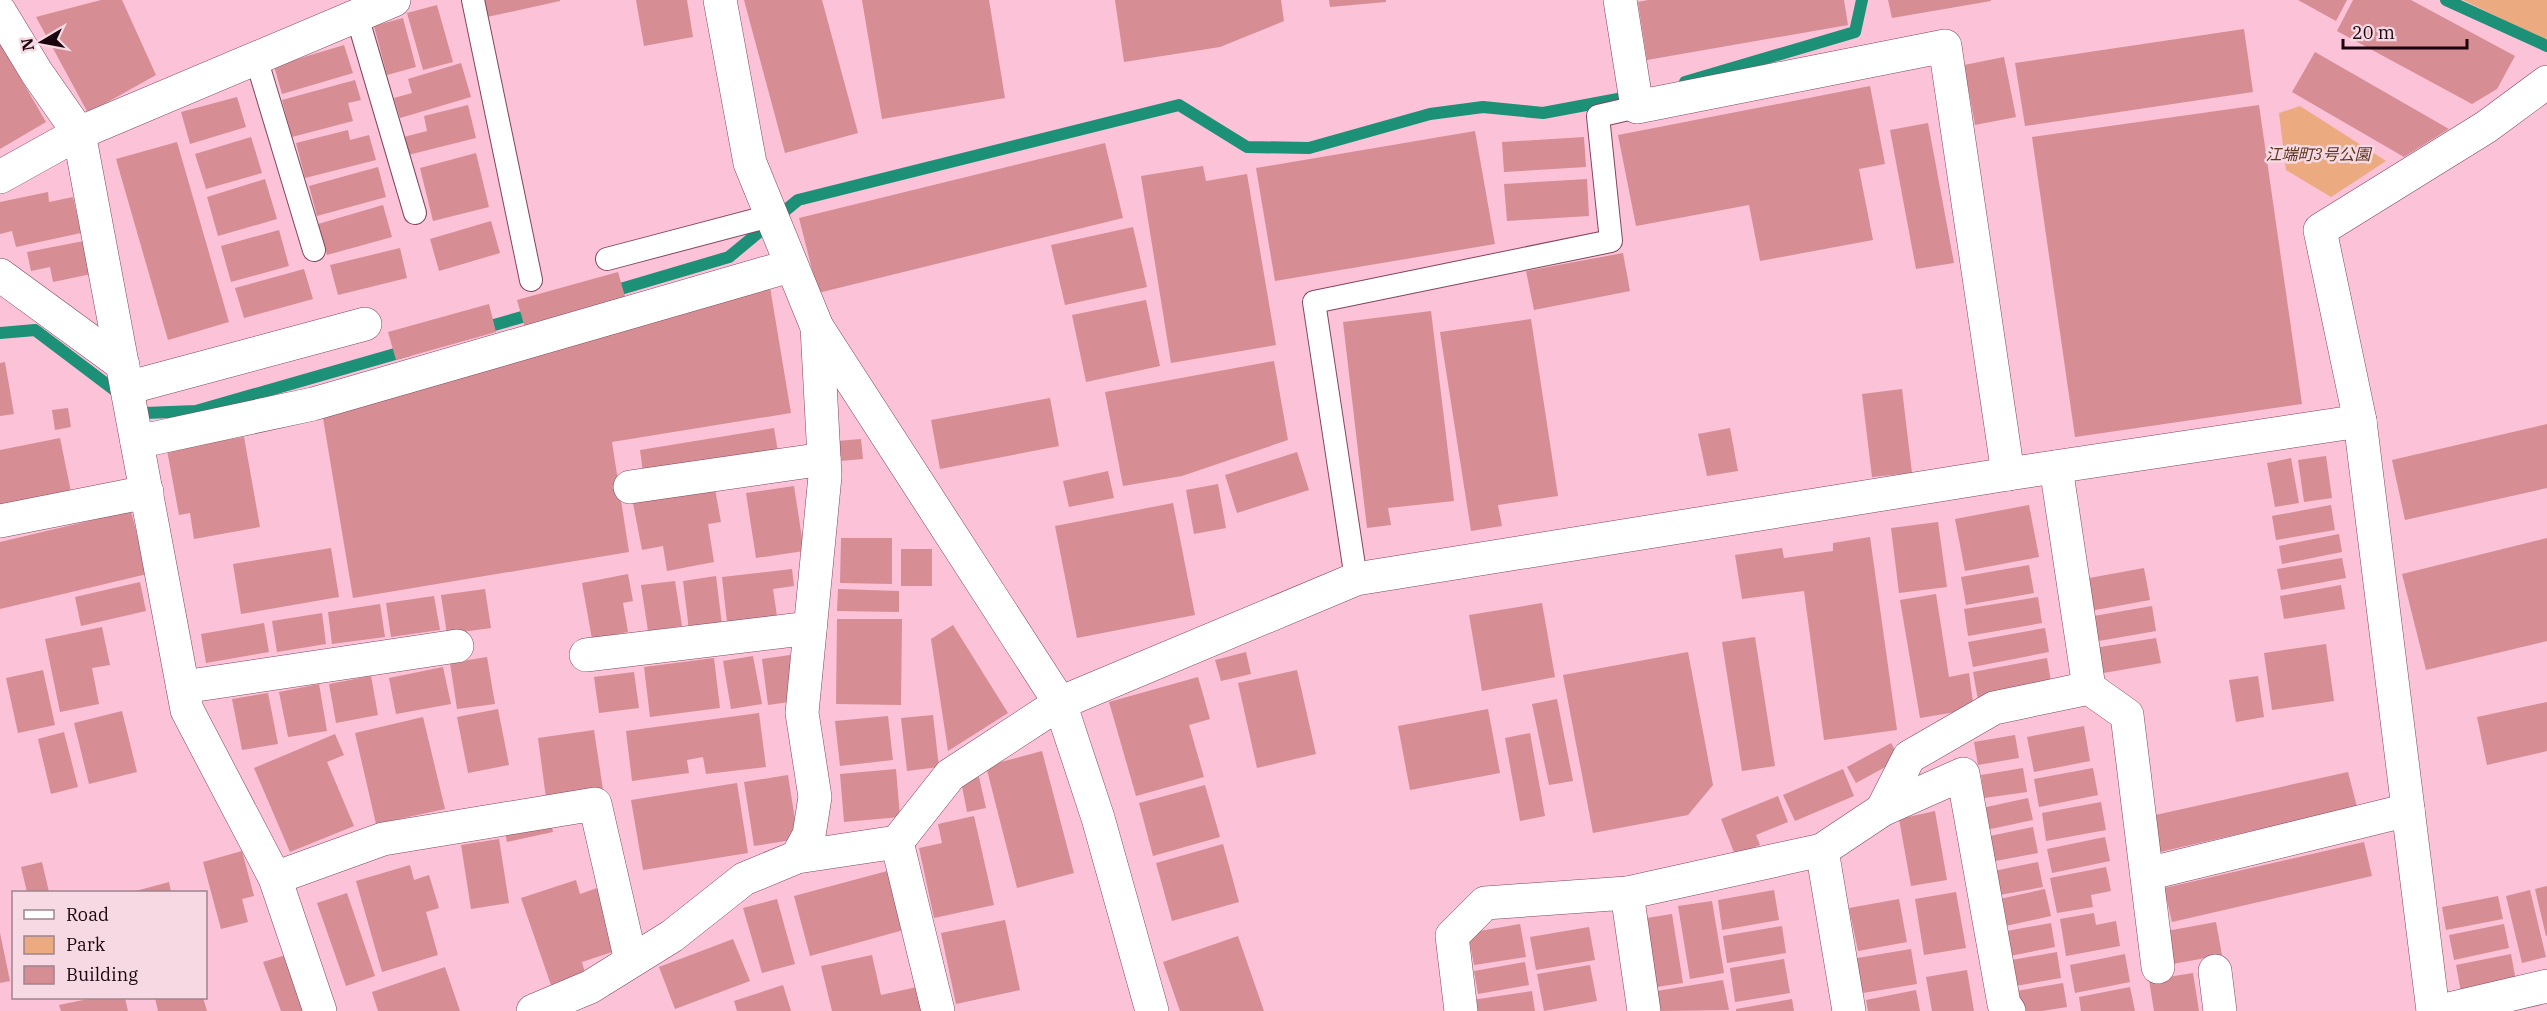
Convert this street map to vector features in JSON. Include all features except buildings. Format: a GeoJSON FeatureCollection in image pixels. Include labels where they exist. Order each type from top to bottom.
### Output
{"type":"FeatureCollection","features":[{"type":"Feature","properties":{"kind":"street"},"geometry":{"type":"LineString","coordinates":[[0,177],[79,133],[394,0]]}},
{"type":"Feature","properties":{"kind":"street"},"geometry":{"type":"LineString","coordinates":[[720,0],[750,164],[790,266],[817,327],[1060,703],[1098,818],[1152,1011]]}},
{"type":"Feature","properties":{"kind":"street"},"geometry":{"type":"LineString","coordinates":[[1620,0],[1637,107],[1945,46],[2008,474]]}},
{"type":"Feature","properties":{"kind":"street"},"geometry":{"type":"LineString","coordinates":[[0,12],[37,73],[79,133],[187,710],[275,878],[320,1011]]}},
{"type":"Feature","properties":{"kind":"street"},"geometry":{"type":"LineString","coordinates":[[2433,1011],[2360,421],[2320,230],[2486,127],[2547,82]]}},
{"type":"Feature","properties":{"kind":"street"},"geometry":{"type":"LineString","coordinates":[[137,442],[313,404],[790,266]]}},
{"type":"Feature","properties":{"kind":"street"},"geometry":{"type":"LineString","coordinates":[[0,275],[125,377]]}},
{"type":"Feature","properties":{"kind":"street"},"geometry":{"type":"LineString","coordinates":[[125,377],[365,324]]}},
{"type":"Feature","properties":{"kind":"street"},"geometry":{"type":"LineString","coordinates":[[797,857],[809,835],[815,797],[802,713],[825,476],[817,327]]}},
{"type":"Feature","properties":{"kind":"street"},"geometry":{"type":"LineString","coordinates":[[533,1011],[590,987],[672,936],[744,879],[797,857],[897,842],[950,775],[1060,703],[1356,579],[2008,474],[2360,421]]}},
{"type":"Feature","properties":{"kind":"street"},"geometry":{"type":"LineString","coordinates":[[630,487],[824,459]]}},
{"type":"Feature","properties":{"kind":"street"},"geometry":{"type":"LineString","coordinates":[[2056,467],[2089,688],[2127,715],[2158,968]]}},
{"type":"Feature","properties":{"kind":"street"},"geometry":{"type":"LineString","coordinates":[[0,521],[147,492]]}},
{"type":"Feature","properties":{"kind":"street"},"geometry":{"type":"LineString","coordinates":[[586,655],[810,628]]}},
{"type":"Feature","properties":{"kind":"street"},"geometry":{"type":"LineString","coordinates":[[183,687],[457,646]]}},
{"type":"Feature","properties":{"kind":"street"},"geometry":{"type":"LineString","coordinates":[[1882,810],[1909,757],[1994,708],[2089,688]]}},
{"type":"Feature","properties":{"kind":"street"},"geometry":{"type":"LineString","coordinates":[[1461,1011],[1452,936],[1485,903],[1627,893],[1822,850],[1882,810],[1963,774],[2004,1004],[2009,1011]]}},
{"type":"Feature","properties":{"kind":"street"},"geometry":{"type":"LineString","coordinates":[[275,878],[383,839],[595,804],[631,961]]}},
{"type":"Feature","properties":{"kind":"street"},"geometry":{"type":"LineString","coordinates":[[2147,874],[2408,810]]}},
{"type":"Feature","properties":{"kind":"street"},"geometry":{"type":"LineString","coordinates":[[897,842],[938,1011]]}},
{"type":"Feature","properties":{"kind":"street"},"geometry":{"type":"LineString","coordinates":[[1822,850],[1849,1011]]}},
{"type":"Feature","properties":{"kind":"street"},"geometry":{"type":"LineString","coordinates":[[1627,893],[1644,1011]]}},
{"type":"Feature","properties":{"kind":"street"},"geometry":{"type":"LineString","coordinates":[[2215,971],[2220,1011]]}},
{"type":"Feature","properties":{"kind":"street"},"geometry":{"type":"LineString","coordinates":[[2440,1011],[2547,986]]}},
{"type":"Feature","properties":{"kind":"lane"},"geometry":{"type":"LineString","coordinates":[[473,0],[531,280]]}},
{"type":"Feature","properties":{"kind":"lane"},"geometry":{"type":"LineString","coordinates":[[357,16],[415,213]]}},
{"type":"Feature","properties":{"kind":"lane"},"geometry":{"type":"LineString","coordinates":[[256,58],[314,250]]}},
{"type":"Feature","properties":{"kind":"lane"},"geometry":{"type":"LineString","coordinates":[[1356,579],[1314,302],[1611,241],[1598,116],[1637,107]]}},
{"type":"Feature","properties":{"kind":"lane"},"geometry":{"type":"LineString","coordinates":[[607,259],[770,216]]}},
{"type":"Feature","properties":{"kind":"green space"},"geometry":{"type":"Polygon","coordinates":[[[2463,0],[2547,0],[2547,38],[2545,40],[2463,0]]]}},
{"type":"Feature","properties":{"kind":"green space","name":"江端町3号公園"},"geometry":{"type":"Polygon","coordinates":[[[2300,106],[2386,161],[2331,197],[2286,170],[2279,113],[2300,106]]]}},
{"type":"Feature","properties":{"kind":"waterway"},"geometry":{"type":"LineString","coordinates":[[1685,82],[1855,32],[1862,0]]}},
{"type":"Feature","properties":{"kind":"waterway"},"geometry":{"type":"LineString","coordinates":[[2446,0],[2547,46]]}},
{"type":"Feature","properties":{"kind":"waterway"},"geometry":{"type":"LineString","coordinates":[[607,293],[729,257],[798,200],[1179,105],[1247,147],[1309,148],[1430,114],[1483,107],[1543,113],[1634,96]]}},
{"type":"Feature","properties":{"kind":"waterway"},"geometry":{"type":"LineString","coordinates":[[480,329],[536,313]]}},
{"type":"Feature","properties":{"kind":"waterway"},"geometry":{"type":"LineString","coordinates":[[0,333],[35,330],[121,395]]}},
{"type":"Feature","properties":{"kind":"waterway"},"geometry":{"type":"LineString","coordinates":[[135,405],[145,413],[196,411],[409,350]]}}]}
